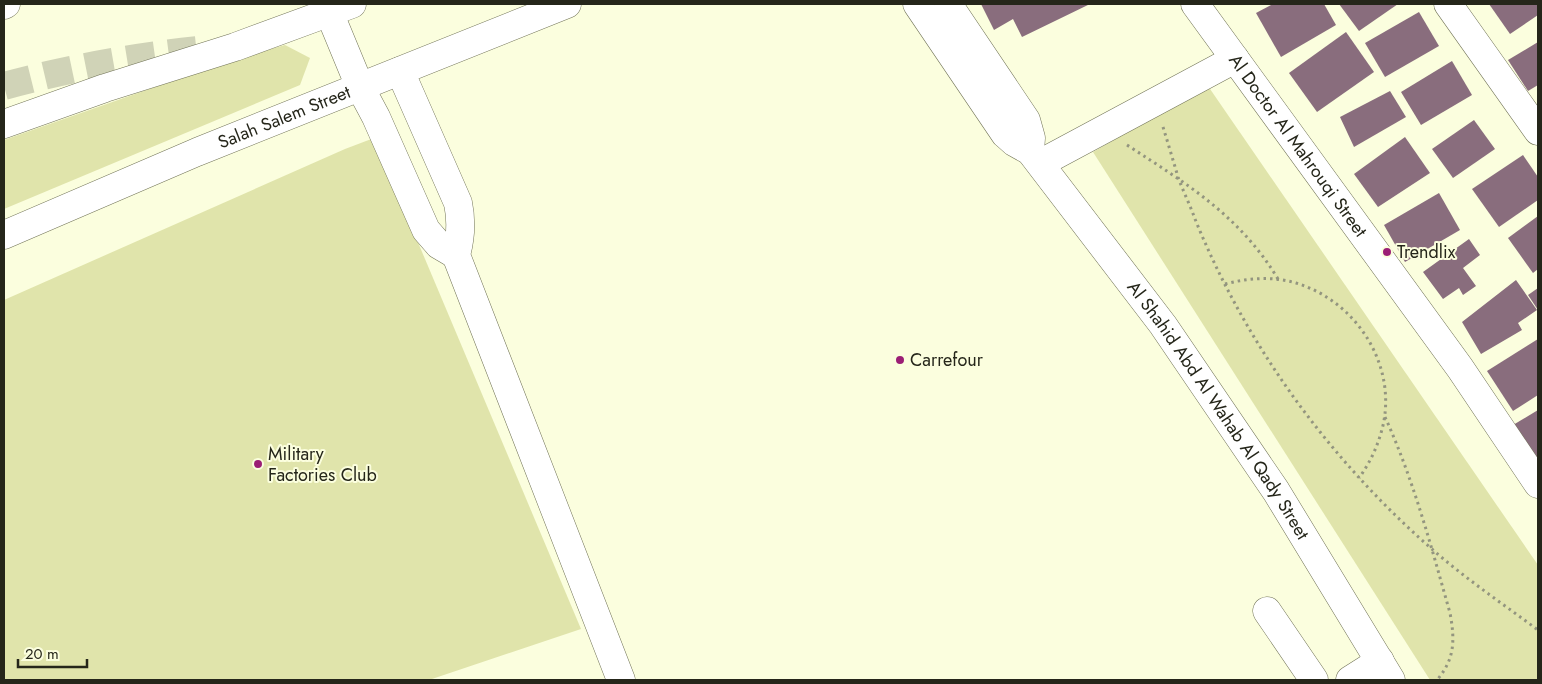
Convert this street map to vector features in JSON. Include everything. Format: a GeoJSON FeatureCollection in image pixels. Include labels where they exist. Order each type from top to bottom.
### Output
{"type":"FeatureCollection","features":[{"type":"Feature","properties":{"kind":"main road","name":"Salah Salem Street"},"geometry":{"type":"LineString","coordinates":[[4,235],[129,180],[567,4]]}},
{"type":"Feature","properties":{"kind":"main road","name":"Al Shahid Abd Al Wahab Al Qady Street"},"geometry":{"type":"LineString","coordinates":[[917,4],[1005,134],[1035,157],[1163,325],[1276,490],[1386,671]]}},
{"type":"Feature","properties":{"kind":"main road"},"geometry":{"type":"LineString","coordinates":[[948,4],[1026,120],[1035,157],[1103,130],[1235,59]]}},
{"type":"Feature","properties":{"kind":"main road","name":"Al Doctor Al Mahrouqi Street"},"geometry":{"type":"LineString","coordinates":[[1196,4],[1460,368],[1538,484]]}},
{"type":"Feature","properties":{"kind":"main road"},"geometry":{"type":"LineString","coordinates":[[1448,4],[1538,131]]}},
{"type":"Feature","properties":{"kind":"main road"},"geometry":{"type":"LineString","coordinates":[[4,124],[105,88],[235,46],[330,8],[360,87],[376,118],[426,230],[439,245],[456,255]]}},
{"type":"Feature","properties":{"kind":"main road"},"geometry":{"type":"LineString","coordinates":[[400,72],[458,203],[462,220],[461,238],[456,255],[621,680]]}},
{"type":"Feature","properties":{"kind":"main road"},"geometry":{"type":"LineString","coordinates":[[401,174],[438,158]]}},
{"type":"Feature","properties":{"kind":"main road"},"geometry":{"type":"LineString","coordinates":[[1267,611],[1314,680]]}},
{"type":"Feature","properties":{"kind":"main road"},"geometry":{"type":"LineString","coordinates":[[1350,680],[1386,671]]}},
{"type":"Feature","properties":{"kind":"path"},"geometry":{"type":"LineString","coordinates":[[1156,101],[1179,179],[1209,253],[1258,344],[1285,386],[1359,478],[1432,550],[1457,571],[1538,630]]}},
{"type":"Feature","properties":{"kind":"path"},"geometry":{"type":"LineString","coordinates":[[1103,130],[1179,179],[1230,219],[1254,243],[1278,280]]}},
{"type":"Feature","properties":{"kind":"path"},"geometry":{"type":"LineString","coordinates":[[1225,284],[1252,279],[1278,280],[1312,288],[1341,307],[1364,332],[1373,347],[1384,380],[1386,398],[1385,417],[1376,448],[1359,478]]}},
{"type":"Feature","properties":{"kind":"path"},"geometry":{"type":"LineString","coordinates":[[1385,417],[1412,481],[1450,613],[1453,629],[1451,655],[1446,669],[1437,680]]}},
{"type":"Feature","properties":{"kind":"green space"},"geometry":{"type":"Polygon","coordinates":[[[285,45],[310,58],[300,85],[4,209],[4,140],[232,60],[285,45]]]}},
{"type":"Feature","properties":{"kind":"green space"},"geometry":{"type":"Polygon","coordinates":[[[1208,86],[1538,565],[1538,680],[1430,680],[1093,152],[1208,86]]]}},
{"type":"Feature","properties":{"kind":"green space","name":"Military Factories Club"},"geometry":{"type":"Polygon","coordinates":[[[374,138],[581,629],[429,680],[4,680],[4,300],[345,149],[374,138]]]}},
{"type":"Feature","properties":{"kind":"building"},"geometry":{"type":"Polygon","coordinates":[[[981,4],[1090,4],[1022,37],[1013,19],[994,30],[981,4]]]}},
{"type":"Feature","properties":{"kind":"building"},"geometry":{"type":"Polygon","coordinates":[[[1273,4],[1324,4],[1336,25],[1281,57],[1256,13],[1273,4]]]}},
{"type":"Feature","properties":{"kind":"building"},"geometry":{"type":"Polygon","coordinates":[[[1339,4],[1398,4],[1359,31],[1339,4]]]}},
{"type":"Feature","properties":{"kind":"building"},"geometry":{"type":"Polygon","coordinates":[[[1489,4],[1538,4],[1538,15],[1510,34],[1489,4]]]}},
{"type":"Feature","properties":{"kind":"building"},"geometry":{"type":"Polygon","coordinates":[[[1419,12],[1439,46],[1385,77],[1365,43],[1419,12]]]}},
{"type":"Feature","properties":{"kind":"building"},"geometry":{"type":"Polygon","coordinates":[[[1346,32],[1374,72],[1317,112],[1289,73],[1346,32]]]}},
{"type":"Feature","properties":{"kind":"building"},"geometry":{"type":"Polygon","coordinates":[[[1538,42],[1538,85],[1528,91],[1508,60],[1538,42]]]}},
{"type":"Feature","properties":{"kind":"building"},"geometry":{"type":"Polygon","coordinates":[[[1452,61],[1472,95],[1421,125],[1401,92],[1452,61]]]}},
{"type":"Feature","properties":{"kind":"building"},"geometry":{"type":"Polygon","coordinates":[[[1390,91],[1406,117],[1354,147],[1340,117],[1390,91]]]}},
{"type":"Feature","properties":{"kind":"building"},"geometry":{"type":"Polygon","coordinates":[[[1474,120],[1495,149],[1453,178],[1432,149],[1474,120]]]}},
{"type":"Feature","properties":{"kind":"building"},"geometry":{"type":"Polygon","coordinates":[[[1405,137],[1430,173],[1378,207],[1354,174],[1405,137]]]}},
{"type":"Feature","properties":{"kind":"building"},"geometry":{"type":"Polygon","coordinates":[[[1523,155],[1538,177],[1538,200],[1499,227],[1472,189],[1523,155]]]}},
{"type":"Feature","properties":{"kind":"building"},"geometry":{"type":"Polygon","coordinates":[[[1439,193],[1460,230],[1405,262],[1384,225],[1439,193]]]}},
{"type":"Feature","properties":{"kind":"building"},"geometry":{"type":"Polygon","coordinates":[[[1538,216],[1538,269],[1533,273],[1508,238],[1538,216]]]}},
{"type":"Feature","properties":{"kind":"building"},"geometry":{"type":"Polygon","coordinates":[[[1469,239],[1480,255],[1463,268],[1476,286],[1463,295],[1459,288],[1443,299],[1423,272],[1469,239]]]}},
{"type":"Feature","properties":{"kind":"building"},"geometry":{"type":"Polygon","coordinates":[[[1516,280],[1537,310],[1518,323],[1522,330],[1481,354],[1462,322],[1516,280]]]}},
{"type":"Feature","properties":{"kind":"building"},"geometry":{"type":"Polygon","coordinates":[[[1538,288],[1538,310],[1528,295],[1538,288]]]}},
{"type":"Feature","properties":{"kind":"building"},"geometry":{"type":"Polygon","coordinates":[[[1538,339],[1538,395],[1513,411],[1487,371],[1538,339]]]}},
{"type":"Feature","properties":{"kind":"building"},"geometry":{"type":"Polygon","coordinates":[[[1538,410],[1538,456],[1534,459],[1513,425],[1538,410]]]}},
{"type":"Feature","properties":{"kind":"tunnel"},"geometry":{"type":"LineString","coordinates":[[4,86],[104,63],[207,49]]}},
{"type":"Feature","properties":{"kind":"place","name":"Trendlix"},"geometry":{"type":"Point","coordinates":[1387,252]}},
{"type":"Feature","properties":{"kind":"place","name":"Carrefour"},"geometry":{"type":"Point","coordinates":[900,360]}},
{"type":"Feature","properties":{"kind":"place","name":"Military Factories Club"},"geometry":{"type":"Point","coordinates":[258,464]}}]}
